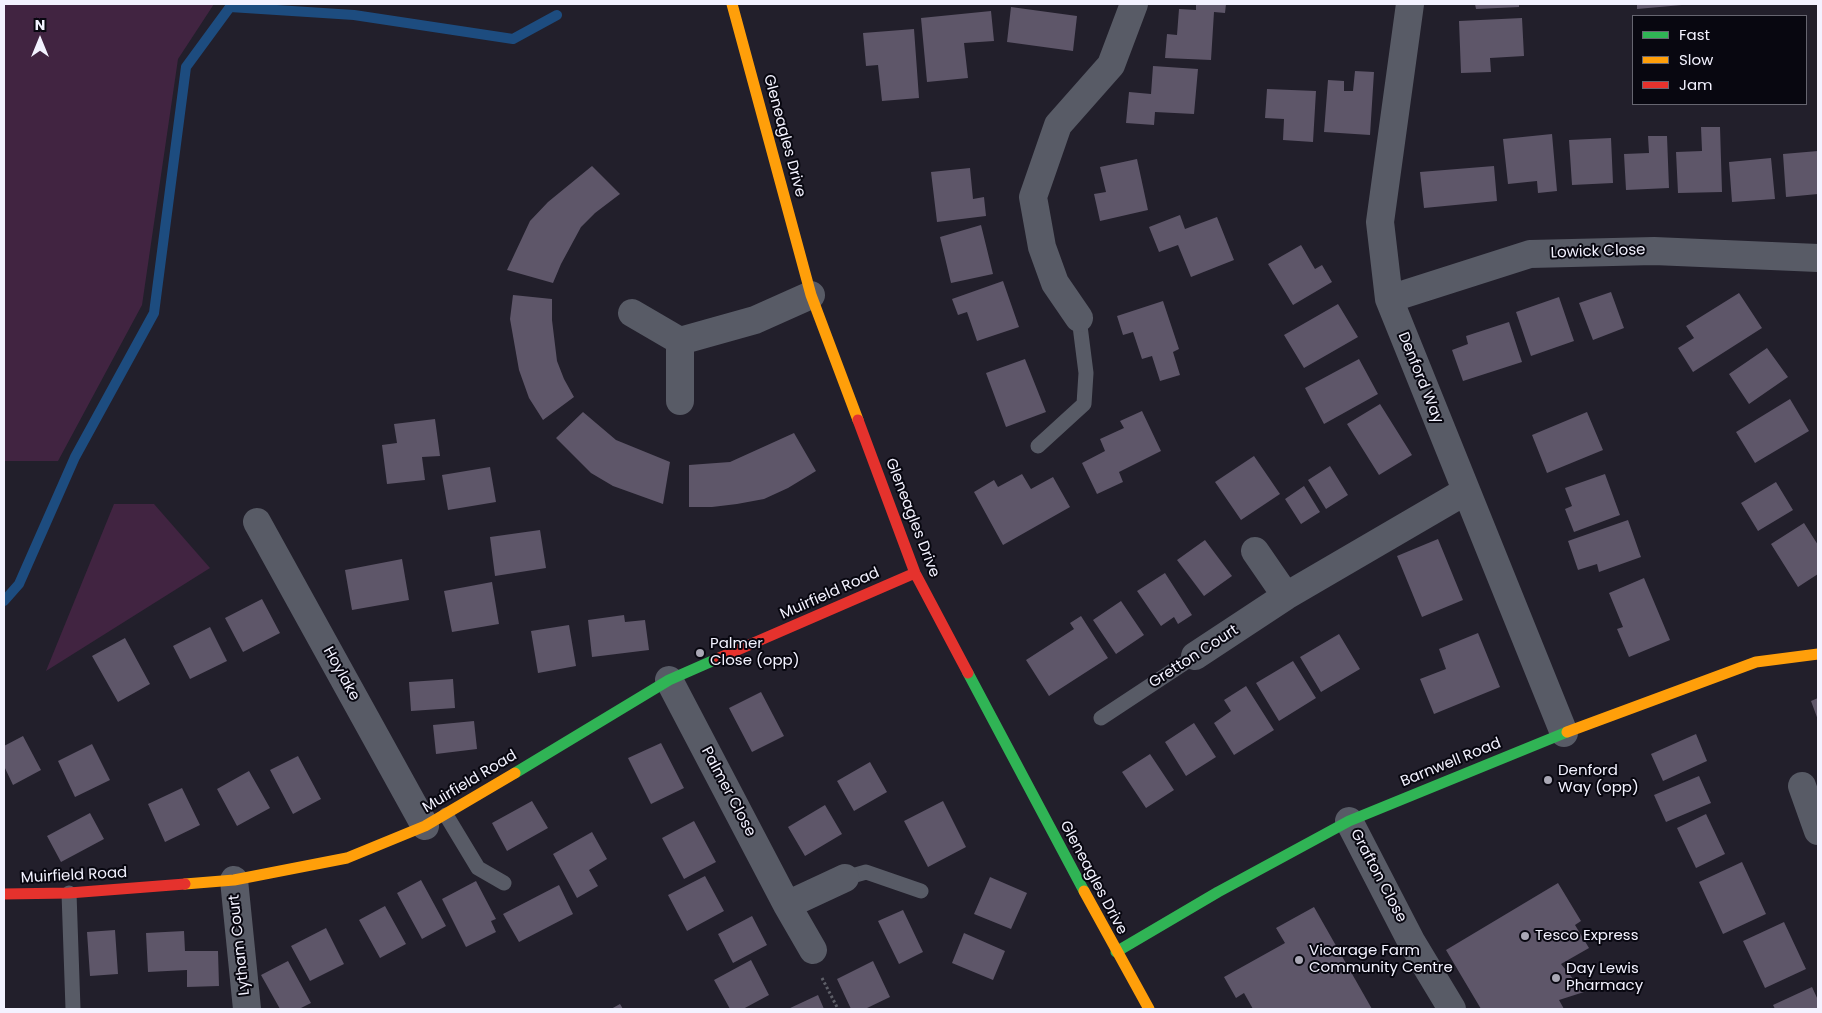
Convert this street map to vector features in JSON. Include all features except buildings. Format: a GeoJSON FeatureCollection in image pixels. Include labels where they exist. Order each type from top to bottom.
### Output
{"type":"FeatureCollection","features":[{"type":"Feature","properties":{"kind":"street","name":"Gleneagles Drive"},"geometry":{"type":"LineString","coordinates":[[732,4],[811,295],[915,573],[1116,952],[1149,1009]]}},
{"type":"Feature","properties":{"kind":"street"},"geometry":{"type":"LineString","coordinates":[[1079,318],[1055,283],[1042,247],[1033,197],[1058,125],[1111,65],[1134,4]]}},
{"type":"Feature","properties":{"kind":"street","name":"Denford Way"},"geometry":{"type":"LineString","coordinates":[[1410,4],[1380,222],[1389,299],[1564,733]]}},
{"type":"Feature","properties":{"kind":"street","name":"Lowick Close"},"geometry":{"type":"LineString","coordinates":[[1389,299],[1530,254],[1654,251],[1817,264]]}},
{"type":"Feature","properties":{"kind":"street"},"geometry":{"type":"LineString","coordinates":[[632,313],[680,341],[755,320],[811,295]]}},
{"type":"Feature","properties":{"kind":"street"},"geometry":{"type":"LineString","coordinates":[[680,341],[680,401]]}},
{"type":"Feature","properties":{"kind":"street","name":"Gretton Court"},"geometry":{"type":"LineString","coordinates":[[1195,656],[1286,596],[1466,491]]}},
{"type":"Feature","properties":{"kind":"street","name":"Hoylake"},"geometry":{"type":"LineString","coordinates":[[257,522],[435,821]]}},
{"type":"Feature","properties":{"kind":"street"},"geometry":{"type":"LineString","coordinates":[[1255,551],[1286,596]]}},
{"type":"Feature","properties":{"kind":"street","name":"Muirfield Road"},"geometry":{"type":"LineString","coordinates":[[4,894],[69,893],[234,880],[347,858],[435,821],[669,680],[915,573]]}},
{"type":"Feature","properties":{"kind":"street","name":"Barnwell Road"},"geometry":{"type":"LineString","coordinates":[[1116,952],[1218,892],[1348,821],[1564,733],[1756,662],[1818,654]]}},
{"type":"Feature","properties":{"kind":"street","name":"Palmer Close"},"geometry":{"type":"LineString","coordinates":[[669,680],[813,950]]}},
{"type":"Feature","properties":{"kind":"street"},"geometry":{"type":"LineString","coordinates":[[1802,786],[1818,830]]}},
{"type":"Feature","properties":{"kind":"street","name":"Grafton Close"},"geometry":{"type":"LineString","coordinates":[[1348,821],[1411,941],[1452,1009]]}},
{"type":"Feature","properties":{"kind":"street"},"geometry":{"type":"LineString","coordinates":[[787,904],[845,878]]}},
{"type":"Feature","properties":{"kind":"street","name":"Lytham Court"},"geometry":{"type":"LineString","coordinates":[[234,880],[247,1009]]}},
{"type":"Feature","properties":{"kind":"lane"},"geometry":{"type":"LineString","coordinates":[[1038,446],[1084,404],[1086,374],[1079,318]]}},
{"type":"Feature","properties":{"kind":"lane","name":"Gretton Court"},"geometry":{"type":"LineString","coordinates":[[1101,718],[1195,656]]}},
{"type":"Feature","properties":{"kind":"lane"},"geometry":{"type":"LineString","coordinates":[[435,821],[478,868],[504,883]]}},
{"type":"Feature","properties":{"kind":"lane"},"geometry":{"type":"LineString","coordinates":[[845,878],[866,872],[921,891]]}},
{"type":"Feature","properties":{"kind":"lane"},"geometry":{"type":"LineString","coordinates":[[69,893],[73,1009]]}},
{"type":"Feature","properties":{"kind":"shaded area"},"geometry":{"type":"Polygon","coordinates":[[[4,4],[214,4],[178,59],[142,305],[58,461],[4,461],[4,4]]]}},
{"type":"Feature","properties":{"kind":"shaded area"},"geometry":{"type":"Polygon","coordinates":[[[114,504],[154,504],[210,568],[46,671],[114,504]]]}},
{"type":"Feature","properties":{"kind":"waterway"},"geometry":{"type":"LineString","coordinates":[[4,601],[19,584],[75,457],[154,313],[186,67],[230,7],[354,15],[513,39],[557,15]]}},
{"type":"Feature","properties":{"kind":"traffic: fast"},"geometry":{"type":"LineString","coordinates":[[515,773],[669,680],[719,658]]}},
{"type":"Feature","properties":{"kind":"traffic: fast"},"geometry":{"type":"LineString","coordinates":[[968,673],[1084,891]]}},
{"type":"Feature","properties":{"kind":"traffic: fast"},"geometry":{"type":"LineString","coordinates":[[1116,952],[1218,892],[1349,821],[1567,732]]}},
{"type":"Feature","properties":{"kind":"traffic: slow"},"geometry":{"type":"LineString","coordinates":[[732,4],[811,295],[858,420]]}},
{"type":"Feature","properties":{"kind":"traffic: slow"},"geometry":{"type":"LineString","coordinates":[[1567,732],[1756,662],[1818,654]]}},
{"type":"Feature","properties":{"kind":"traffic: slow"},"geometry":{"type":"LineString","coordinates":[[185,884],[234,880],[347,858],[425,826],[515,773]]}},
{"type":"Feature","properties":{"kind":"traffic: slow"},"geometry":{"type":"LineString","coordinates":[[1084,891],[1149,1009]]}},
{"type":"Feature","properties":{"kind":"traffic: jam"},"geometry":{"type":"LineString","coordinates":[[858,420],[915,573],[968,673]]}},
{"type":"Feature","properties":{"kind":"traffic: jam"},"geometry":{"type":"LineString","coordinates":[[719,658],[915,573]]}},
{"type":"Feature","properties":{"kind":"traffic: jam"},"geometry":{"type":"LineString","coordinates":[[4,894],[69,893],[185,884]]}},
{"type":"Feature","properties":{"kind":"place","name":"Palmer Close (opp)"},"geometry":{"type":"Point","coordinates":[700,653]}},
{"type":"Feature","properties":{"kind":"place","name":"Denford Way (opp)"},"geometry":{"type":"Point","coordinates":[1548,780]}},
{"type":"Feature","properties":{"kind":"place","name":"Tesco Express"},"geometry":{"type":"Point","coordinates":[1525,936]}},
{"type":"Feature","properties":{"kind":"place","name":"Vicarage Farm Community Centre"},"geometry":{"type":"Point","coordinates":[1299,960]}},
{"type":"Feature","properties":{"kind":"place","name":"Day Lewis Pharmacy"},"geometry":{"type":"Point","coordinates":[1556,978]}}]}
